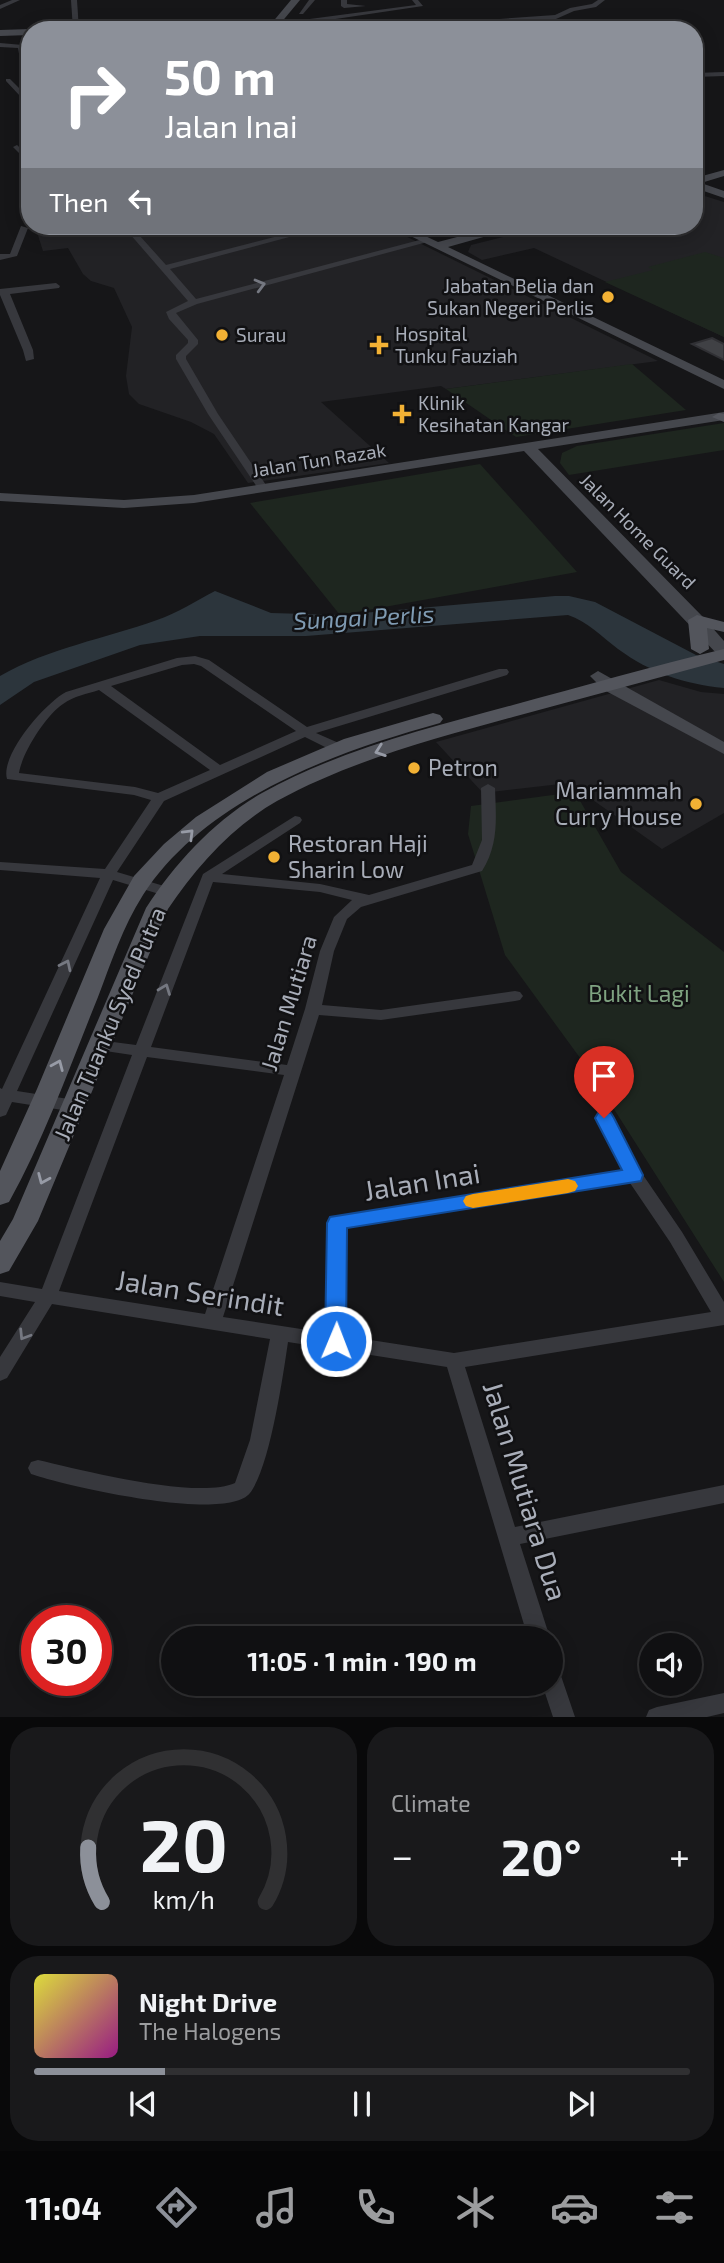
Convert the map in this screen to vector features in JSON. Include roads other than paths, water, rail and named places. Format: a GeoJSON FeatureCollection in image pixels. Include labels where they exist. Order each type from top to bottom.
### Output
{"type":"FeatureCollection","features":[{"type":"Feature","properties":{"kind":"main road"},"geometry":{"type":"LineString","coordinates":[[277,21],[296,0]]}},
{"type":"Feature","properties":{"kind":"main road"},"geometry":{"type":"LineString","coordinates":[[0,33],[21,32]]}},
{"type":"Feature","properties":{"kind":"main road"},"geometry":{"type":"LineString","coordinates":[[703,179],[724,173]]}},
{"type":"Feature","properties":{"kind":"main road"},"geometry":{"type":"LineString","coordinates":[[703,183],[724,190]]}},
{"type":"Feature","properties":{"kind":"main road"},"geometry":{"type":"LineString","coordinates":[[703,185],[724,195]]}},
{"type":"Feature","properties":{"kind":"main road"},"geometry":{"type":"LineString","coordinates":[[415,235],[724,385]]}},
{"type":"Feature","properties":{"kind":"main road"},"geometry":{"type":"LineString","coordinates":[[427,241],[476,235]]}},
{"type":"Feature","properties":{"kind":"main road"},"geometry":{"type":"LineString","coordinates":[[427,241],[460,239]]}},
{"type":"Feature","properties":{"kind":"main road"},"geometry":{"type":"LineString","coordinates":[[456,255],[460,239]]}},
{"type":"Feature","properties":{"kind":"main road","name":"Jalan Tun Razak"},"geometry":{"type":"LineString","coordinates":[[0,497],[144,504],[723,416]]}},
{"type":"Feature","properties":{"kind":"main road"},"geometry":{"type":"LineString","coordinates":[[473,456],[517,457],[547,468],[548,459],[553,454],[575,440]]}},
{"type":"Feature","properties":{"kind":"main road","name":"Jalan Home Guard"},"geometry":{"type":"LineString","coordinates":[[528,447],[697,620]]}},
{"type":"Feature","properties":{"kind":"main road"},"geometry":{"type":"LineString","coordinates":[[697,620],[701,640],[718,646]]}},
{"type":"Feature","properties":{"kind":"main road"},"geometry":{"type":"LineString","coordinates":[[697,620],[718,646]]}},
{"type":"Feature","properties":{"kind":"main road"},"geometry":{"type":"LineString","coordinates":[[622,676],[718,646]]}},
{"type":"Feature","properties":{"kind":"main road"},"geometry":{"type":"LineString","coordinates":[[622,676],[724,736]]}},
{"type":"Feature","properties":{"kind":"main road"},"geometry":{"type":"LineString","coordinates":[[622,676],[724,749]]}},
{"type":"Feature","properties":{"kind":"main road","name":"Jalan Tuanku Syed Putra"},"geometry":{"type":"LineString","coordinates":[[0,1195],[44,1101],[108,945],[141,882],[202,821],[248,788],[336,747],[622,676]]}},
{"type":"Feature","properties":{"kind":"main road","name":"Jalan Tuanku Syed Putra"},"geometry":{"type":"LineString","coordinates":[[0,1264],[25,1222],[157,908],[182,872],[225,830],[268,798],[379,750],[622,676]]}},
{"type":"Feature","properties":{"kind":"street"},"geometry":{"type":"LineString","coordinates":[[0,7],[18,0]]}},
{"type":"Feature","properties":{"kind":"street"},"geometry":{"type":"LineString","coordinates":[[74,0],[75,21]]}},
{"type":"Feature","properties":{"kind":"street"},"geometry":{"type":"LineString","coordinates":[[301,13],[312,0]]}},
{"type":"Feature","properties":{"kind":"street"},"geometry":{"type":"LineString","coordinates":[[312,21],[420,6],[414,0],[347,7],[343,6],[344,0]]}},
{"type":"Feature","properties":{"kind":"street"},"geometry":{"type":"LineString","coordinates":[[486,21],[556,16],[572,9],[594,6],[602,0]]}},
{"type":"Feature","properties":{"kind":"street"},"geometry":{"type":"LineString","coordinates":[[0,45],[21,46]]}},
{"type":"Feature","properties":{"kind":"street"},"geometry":{"type":"LineString","coordinates":[[703,75],[724,74]]}},
{"type":"Feature","properties":{"kind":"street"},"geometry":{"type":"LineString","coordinates":[[21,82],[8,80],[21,94]]}},
{"type":"Feature","properties":{"kind":"street"},"geometry":{"type":"LineString","coordinates":[[17,147],[21,152]]}},
{"type":"Feature","properties":{"kind":"street"},"geometry":{"type":"LineString","coordinates":[[0,257],[12,256],[21,235]]}},
{"type":"Feature","properties":{"kind":"street"},"geometry":{"type":"LineString","coordinates":[[135,235],[194,302]]}},
{"type":"Feature","properties":{"kind":"street"},"geometry":{"type":"LineString","coordinates":[[164,268],[291,235]]}},
{"type":"Feature","properties":{"kind":"street"},"geometry":{"type":"LineString","coordinates":[[263,488],[213,414],[181,359],[181,355],[193,344],[193,340],[172,317],[171,312],[194,302],[427,241]]}},
{"type":"Feature","properties":{"kind":"street"},"geometry":{"type":"LineString","coordinates":[[29,359],[28,350],[2,292],[56,286]]}},
{"type":"Feature","properties":{"kind":"street"},"geometry":{"type":"LineString","coordinates":[[159,798],[135,791],[12,776],[10,769],[19,751],[55,703],[70,695],[181,661],[195,660],[205,663],[305,732],[336,747]]}},
{"type":"Feature","properties":{"kind":"street"},"geometry":{"type":"LineString","coordinates":[[0,1111],[4,1094],[109,874],[159,798],[305,732],[503,672]]}},
{"type":"Feature","properties":{"kind":"street"},"geometry":{"type":"LineString","coordinates":[[102,686],[218,771]]}},
{"type":"Feature","properties":{"kind":"street","name":"Jalan Mutiara"},"geometry":{"type":"LineString","coordinates":[[212,1322],[313,1009],[327,951],[341,917],[356,904],[477,867],[486,855],[490,834],[488,788]]}},
{"type":"Feature","properties":{"kind":"street"},"geometry":{"type":"LineString","coordinates":[[0,1373],[48,1296],[208,877],[295,820]]}},
{"type":"Feature","properties":{"kind":"street"},"geometry":{"type":"LineString","coordinates":[[0,866],[109,874],[169,892]]}},
{"type":"Feature","properties":{"kind":"street"},"geometry":{"type":"LineString","coordinates":[[208,877],[320,888],[370,901]]}},
{"type":"Feature","properties":{"kind":"street"},"geometry":{"type":"LineString","coordinates":[[313,1009],[381,1015],[516,996]]}},
{"type":"Feature","properties":{"kind":"street"},"geometry":{"type":"LineString","coordinates":[[98,1045],[140,1053],[292,1071]]}},
{"type":"Feature","properties":{"kind":"street"},"geometry":{"type":"LineString","coordinates":[[4,1094],[75,1106]]}},
{"type":"Feature","properties":{"kind":"street"},"geometry":{"type":"LineString","coordinates":[[604,1118],[634,1175],[676,1237],[724,1318]]}},
{"type":"Feature","properties":{"kind":"street","name":"Jalan Inai"},"geometry":{"type":"LineString","coordinates":[[336,1341],[337,1223],[634,1175]]}},
{"type":"Feature","properties":{"kind":"street","name":"Jalan Serindit"},"geometry":{"type":"LineString","coordinates":[[0,1289],[454,1361],[724,1318]]}},
{"type":"Feature","properties":{"kind":"street"},"geometry":{"type":"LineString","coordinates":[[38,1468],[121,1488],[219,1497],[238,1492],[247,1481],[263,1422],[275,1371],[280,1334]]}},
{"type":"Feature","properties":{"kind":"street","name":"Jalan Mutiara Dua"},"geometry":{"type":"LineString","coordinates":[[454,1361],[535,1626]]}},
{"type":"Feature","properties":{"kind":"street"},"geometry":{"type":"LineString","coordinates":[[509,1537],[724,1494]]}},
{"type":"Feature","properties":{"kind":"street"},"geometry":{"type":"LineString","coordinates":[[557,1696],[564,1717]]}},
{"type":"Feature","properties":{"kind":"street"},"geometry":{"type":"LineString","coordinates":[[657,1717],[724,1703]]}},
{"type":"Feature","properties":{"kind":"water","name":"Sungai Perlis"},"geometry":{"type":"Polygon","coordinates":[[[215,591],[271,613],[340,615],[569,596],[595,602],[696,655],[724,664],[724,688],[695,684],[655,671],[618,649],[588,625],[568,615],[306,636],[200,636],[140,645],[34,682],[0,705],[0,676],[57,651],[164,617],[215,591]]]}},
{"type":"Feature","properties":{"kind":"place","name":"Jabatan Belia dan Sukan Negeri Perlis"},"geometry":{"type":"Point","coordinates":[608,297]}},
{"type":"Feature","properties":{"kind":"place","name":"Surau"},"geometry":{"type":"Point","coordinates":[222,335]}},
{"type":"Feature","properties":{"kind":"place","name":"Hospital Tunku Fauziah"},"geometry":{"type":"Point","coordinates":[379,345]}},
{"type":"Feature","properties":{"kind":"place","name":"Klinik Kesihatan Kangar"},"geometry":{"type":"Point","coordinates":[402,414]}},
{"type":"Feature","properties":{"kind":"place","name":"Petron"},"geometry":{"type":"Point","coordinates":[414,768]}},
{"type":"Feature","properties":{"kind":"place","name":"Mariammah Curry House"},"geometry":{"type":"Point","coordinates":[696,804]}},
{"type":"Feature","properties":{"kind":"place","name":"Restoran Haji Sharin Low"},"geometry":{"type":"Point","coordinates":[274,857]}},
{"type":"Feature","properties":{"kind":"park label","name":"Bukit Lagi"},"geometry":{"type":"Point","coordinates":[639,994]}}]}
